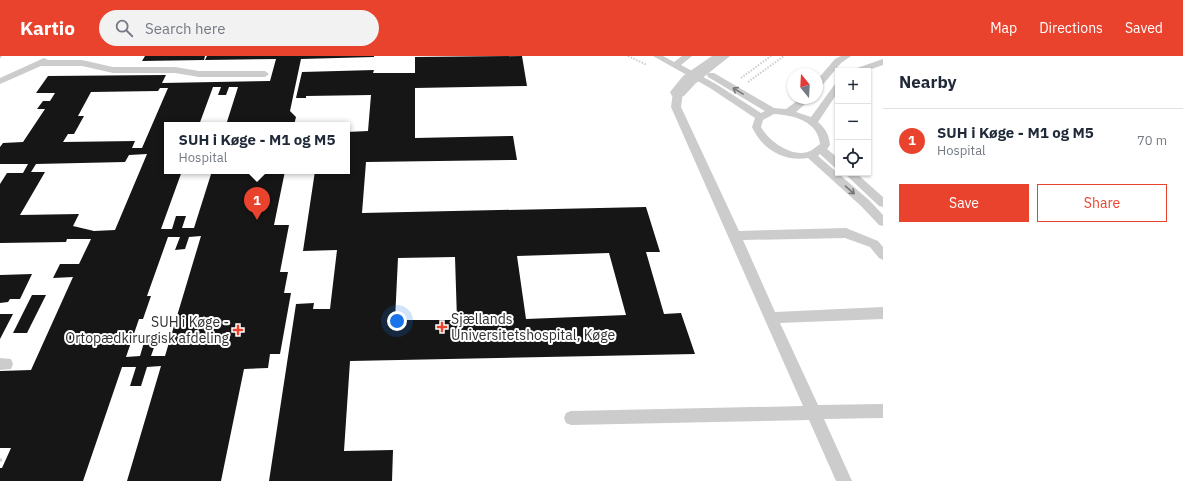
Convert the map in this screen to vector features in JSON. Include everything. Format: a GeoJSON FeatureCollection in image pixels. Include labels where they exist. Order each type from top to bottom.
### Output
{"type":"FeatureCollection","features":[{"type":"Feature","properties":{"kind":"street"},"geometry":{"type":"LineString","coordinates":[[678,92],[699,73],[722,56]]}},
{"type":"Feature","properties":{"kind":"lane"},"geometry":{"type":"LineString","coordinates":[[0,80],[57,56]]}},
{"type":"Feature","properties":{"kind":"lane"},"geometry":{"type":"LineString","coordinates":[[657,56],[680,59],[759,116]]}},
{"type":"Feature","properties":{"kind":"lane"},"geometry":{"type":"LineString","coordinates":[[823,79],[838,61],[847,56]]}},
{"type":"Feature","properties":{"kind":"lane"},"geometry":{"type":"LineString","coordinates":[[866,68],[883,62]]}},
{"type":"Feature","properties":{"kind":"lane"},"geometry":{"type":"LineString","coordinates":[[38,63],[82,63],[113,70],[175,70],[199,74],[265,74]]}},
{"type":"Feature","properties":{"kind":"lane"},"geometry":{"type":"LineString","coordinates":[[699,73],[732,88],[772,111]]}},
{"type":"Feature","properties":{"kind":"lane"},"geometry":{"type":"LineString","coordinates":[[814,123],[820,110],[835,90]]}},
{"type":"Feature","properties":{"kind":"lane"},"geometry":{"type":"LineString","coordinates":[[678,92],[676,107],[844,481]]}},
{"type":"Feature","properties":{"kind":"lane"},"geometry":{"type":"LineString","coordinates":[[789,112],[799,104]]}},
{"type":"Feature","properties":{"kind":"lane"},"geometry":{"type":"LineString","coordinates":[[772,111],[789,112],[802,116],[814,123],[820,128],[825,140],[825,145],[822,150],[811,155],[799,156],[789,154],[770,145],[758,133],[756,121],[759,116],[772,111]]}},
{"type":"Feature","properties":{"kind":"lane"},"geometry":{"type":"LineString","coordinates":[[822,150],[835,161]]}},
{"type":"Feature","properties":{"kind":"lane"},"geometry":{"type":"LineString","coordinates":[[811,155],[865,203],[883,222]]}},
{"type":"Feature","properties":{"kind":"lane"},"geometry":{"type":"LineString","coordinates":[[852,176],[883,203]]}},
{"type":"Feature","properties":{"kind":"lane"},"geometry":{"type":"LineString","coordinates":[[735,236],[846,233],[874,244],[883,255]]}},
{"type":"Feature","properties":{"kind":"lane"},"geometry":{"type":"LineString","coordinates":[[771,318],[883,313]]}},
{"type":"Feature","properties":{"kind":"lane"},"geometry":{"type":"LineString","coordinates":[[571,418],[883,411]]}},
{"type":"Feature","properties":{"kind":"path"},"geometry":{"type":"LineString","coordinates":[[732,88],[771,56]]}},
{"type":"Feature","properties":{"kind":"path"},"geometry":{"type":"LineString","coordinates":[[732,88],[784,56]]}},
{"type":"Feature","properties":{"kind":"building"},"geometry":{"type":"Polygon","coordinates":[[[145,56],[205,56],[204,60],[142,61],[145,56]]]}},
{"type":"Feature","properties":{"kind":"building"},"geometry":{"type":"Polygon","coordinates":[[[207,56],[374,56],[301,59],[290,111],[296,117],[295,122],[227,122],[238,87],[229,87],[226,95],[218,95],[221,87],[213,87],[200,122],[164,122],[164,174],[181,174],[161,229],[172,229],[176,216],[186,216],[182,228],[194,228],[211,174],[284,174],[274,225],[289,225],[280,272],[288,272],[284,293],[291,293],[280,354],[270,354],[268,368],[244,369],[221,481],[127,481],[161,366],[147,367],[141,386],[130,386],[136,367],[122,367],[83,481],[0,481],[0,468],[2,468],[11,448],[0,448],[0,371],[31,370],[73,277],[53,278],[60,264],[79,264],[91,239],[67,239],[66,242],[0,243],[0,184],[7,173],[23,173],[28,164],[0,164],[0,147],[3,143],[23,142],[45,109],[37,109],[43,101],[50,101],[55,93],[36,93],[48,76],[166,75],[162,83],[270,81],[276,59],[205,60],[207,56]],[[160,88],[158,91],[91,92],[78,116],[84,116],[74,134],[68,134],[63,142],[135,141],[132,148],[142,148],[168,88],[160,88]],[[147,154],[129,155],[125,162],[36,164],[31,172],[45,172],[20,215],[79,214],[73,226],[94,231],[115,230],[147,154]],[[201,236],[189,237],[185,249],[175,250],[180,237],[168,237],[147,296],[151,296],[143,319],[139,319],[126,357],[140,356],[145,339],[157,339],[151,356],[165,356],[201,236]]]}},
{"type":"Feature","properties":{"kind":"building"},"geometry":{"type":"Polygon","coordinates":[[[522,56],[527,86],[415,88],[415,138],[513,136],[517,160],[366,162],[362,213],[646,207],[660,252],[646,252],[664,314],[681,313],[695,354],[350,361],[344,451],[393,450],[392,481],[269,481],[296,304],[314,303],[313,309],[330,309],[337,250],[303,251],[315,174],[350,174],[350,132],[368,131],[371,95],[306,96],[306,98],[296,98],[302,72],[374,70],[373,73],[415,73],[415,57],[522,56]],[[609,253],[517,256],[526,319],[626,315],[609,253]],[[455,257],[398,258],[395,320],[457,320],[455,257]]]}},
{"type":"Feature","properties":{"kind":"building"},"geometry":{"type":"Polygon","coordinates":[[[32,274],[20,299],[10,299],[8,302],[0,303],[0,275],[32,274]]]}},
{"type":"Feature","properties":{"kind":"building"},"geometry":{"type":"Polygon","coordinates":[[[32,295],[46,295],[27,333],[13,333],[32,295]]]}},
{"type":"Feature","properties":{"kind":"building"},"geometry":{"type":"Polygon","coordinates":[[[0,314],[13,314],[0,339],[0,314]]]}},
{"type":"Feature","properties":{"kind":"place","name":"SUH i Køge - M1 og M5"},"geometry":{"type":"Point","coordinates":[257,220]}},
{"type":"Feature","properties":{"kind":"place","name":"Sjællands Universitetshospital, Køge"},"geometry":{"type":"Point","coordinates":[442,327]}},
{"type":"Feature","properties":{"kind":"place","name":"SUH i Køge - Ortopædkirurgisk afdeling"},"geometry":{"type":"Point","coordinates":[238,330]}}]}
